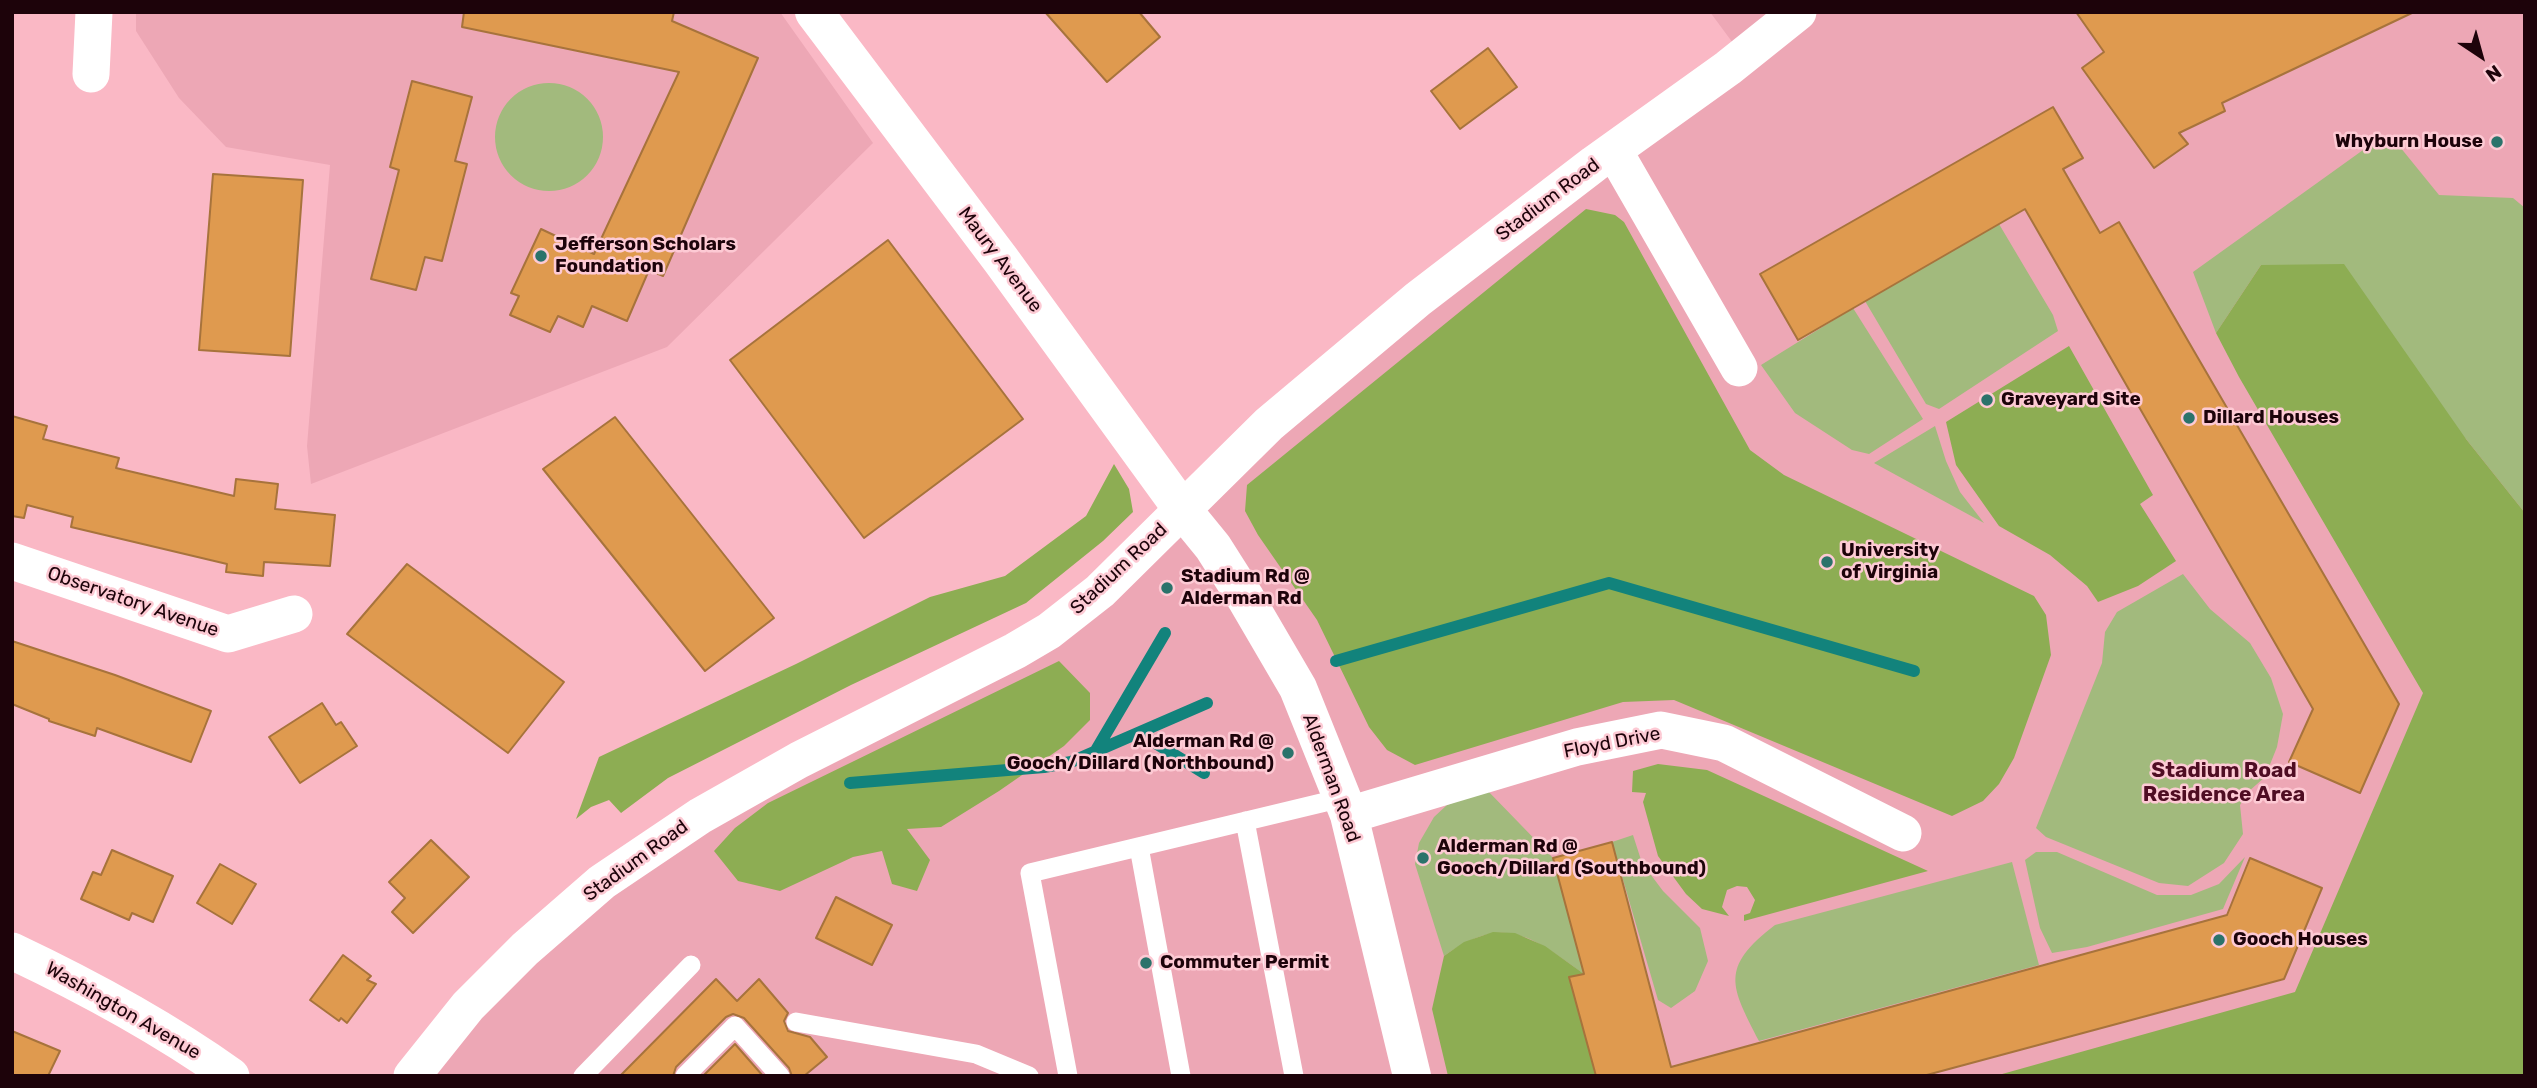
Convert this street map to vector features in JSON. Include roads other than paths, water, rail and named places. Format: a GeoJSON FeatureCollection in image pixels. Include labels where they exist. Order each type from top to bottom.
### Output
{"type":"FeatureCollection","features":[{"type":"Feature","properties":{"kind":"main road","name":"Maury Avenue"},"geometry":{"type":"LineString","coordinates":[[814,12],[1001,260],[1182,509]]}},
{"type":"Feature","properties":{"kind":"main road","name":"Alderman Road"},"geometry":{"type":"LineString","coordinates":[[1182,509],[1213,547],[1240,588],[1298,688],[1345,806],[1412,1076]]}},
{"type":"Feature","properties":{"kind":"street"},"geometry":{"type":"LineString","coordinates":[[91,74],[94,12]]}},
{"type":"Feature","properties":{"kind":"street","name":"Stadium Road"},"geometry":{"type":"LineString","coordinates":[[412,1076],[477,997],[525,949],[602,883],[699,816],[799,760],[1016,651],[1049,631],[1100,591],[1269,424],[1418,299],[1728,68],[1798,12]]}},
{"type":"Feature","properties":{"kind":"street"},"geometry":{"type":"LineString","coordinates":[[1614,151],[1739,368]]}},
{"type":"Feature","properties":{"kind":"street","name":"Observatory Avenue"},"geometry":{"type":"LineString","coordinates":[[12,561],[228,635],[294,614]]}},
{"type":"Feature","properties":{"kind":"street","name":"Floyd Drive"},"geometry":{"type":"LineString","coordinates":[[1345,806],[1577,747],[1661,730],[1724,743],[1903,833]]}},
{"type":"Feature","properties":{"kind":"street","name":"Washington Avenue"},"geometry":{"type":"LineString","coordinates":[[12,951],[62,974],[204,1057],[231,1076]]}},
{"type":"Feature","properties":{"kind":"lane"},"geometry":{"type":"LineString","coordinates":[[1068,1076],[1030,873],[1245,821],[1345,806]]}},
{"type":"Feature","properties":{"kind":"lane"},"geometry":{"type":"LineString","coordinates":[[1245,821],[1294,1076]]}},
{"type":"Feature","properties":{"kind":"lane"},"geometry":{"type":"LineString","coordinates":[[1139,847],[1181,1076]]}},
{"type":"Feature","properties":{"kind":"lane"},"geometry":{"type":"LineString","coordinates":[[583,1076],[691,965]]}},
{"type":"Feature","properties":{"kind":"lane"},"geometry":{"type":"LineString","coordinates":[[796,1022],[976,1054],[1029,1076]]}},
{"type":"Feature","properties":{"kind":"lane"},"geometry":{"type":"LineString","coordinates":[[685,1076],[735,1026],[780,1076]]}},
{"type":"Feature","properties":{"kind":"waterway"},"geometry":{"type":"LineString","coordinates":[[1336,661],[1609,583],[1914,671]]}},
{"type":"Feature","properties":{"kind":"waterway"},"geometry":{"type":"LineString","coordinates":[[1095,752],[1165,633]]}},
{"type":"Feature","properties":{"kind":"waterway"},"geometry":{"type":"LineString","coordinates":[[850,783],[1044,767],[1071,762],[1207,703]]}},
{"type":"Feature","properties":{"kind":"waterway"},"geometry":{"type":"LineString","coordinates":[[1139,733],[1204,773]]}},
{"type":"Feature","properties":{"kind":"place","name":"Whyburn House"},"geometry":{"type":"Point","coordinates":[2497,142]}},
{"type":"Feature","properties":{"kind":"place","name":"Jefferson Scholars Foundation"},"geometry":{"type":"Point","coordinates":[541,256]}},
{"type":"Feature","properties":{"kind":"place","name":"Graveyard Site"},"geometry":{"type":"Point","coordinates":[1987,400]}},
{"type":"Feature","properties":{"kind":"place","name":"Dillard Houses"},"geometry":{"type":"Point","coordinates":[2189,418]}},
{"type":"Feature","properties":{"kind":"place","name":"University of Virginia"},"geometry":{"type":"Point","coordinates":[1827,562]}},
{"type":"Feature","properties":{"kind":"place","name":"Stadium Rd @ Alderman Rd"},"geometry":{"type":"Point","coordinates":[1167,588]}},
{"type":"Feature","properties":{"kind":"place","name":"Alderman Rd @ Gooch/Dillard (Northbound)"},"geometry":{"type":"Point","coordinates":[1288,753]}},
{"type":"Feature","properties":{"kind":"place","name":"Alderman Rd @ Gooch/Dillard (Southbound)"},"geometry":{"type":"Point","coordinates":[1423,858]}},
{"type":"Feature","properties":{"kind":"place","name":"Gooch Houses"},"geometry":{"type":"Point","coordinates":[2219,940]}},
{"type":"Feature","properties":{"kind":"place","name":"Commuter Permit"},"geometry":{"type":"Point","coordinates":[1146,963]}},
{"type":"Feature","properties":{"kind":"district","name":"Stadium Road Residence Area"},"geometry":{"type":"Point","coordinates":[2224,783]}}]}
